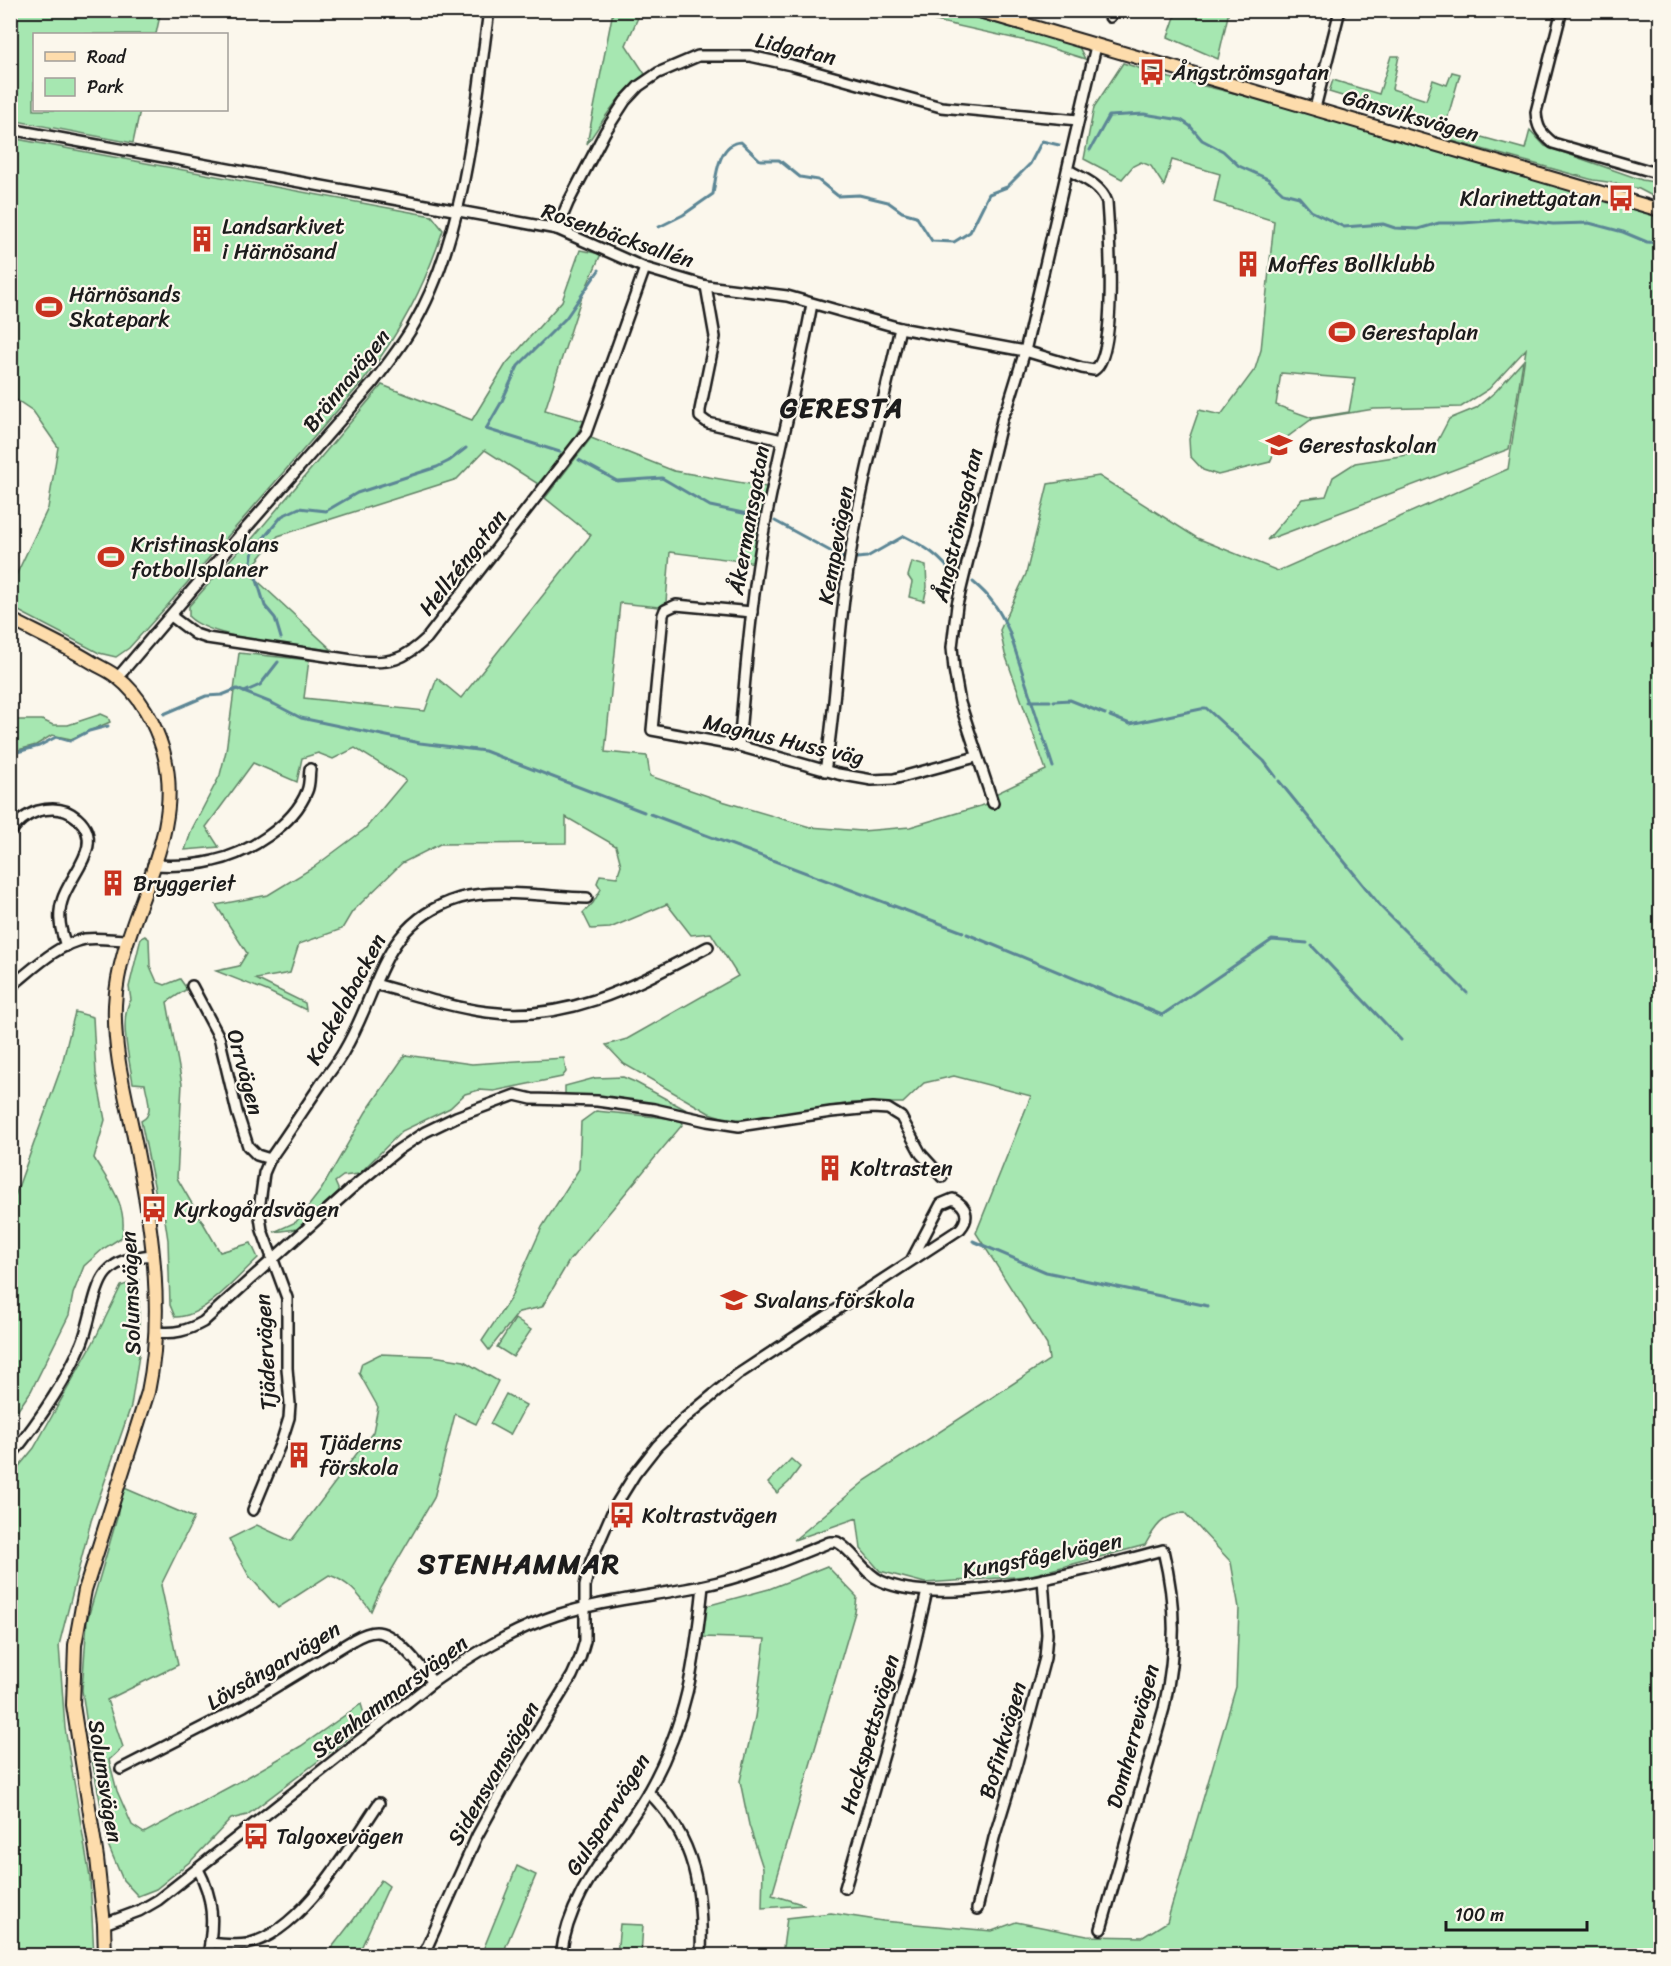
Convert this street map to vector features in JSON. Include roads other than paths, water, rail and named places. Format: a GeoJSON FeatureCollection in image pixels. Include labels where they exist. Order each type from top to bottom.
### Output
{"type":"FeatureCollection","features":[{"type":"Feature","properties":{"kind":"main road","name":"Gånsviksvägen"},"geometry":{"type":"LineString","coordinates":[[976,10],[1660,210]]}},
{"type":"Feature","properties":{"kind":"main road"},"geometry":{"type":"LineString","coordinates":[[10,619],[85,657],[118,677]]}},
{"type":"Feature","properties":{"kind":"main road","name":"Solumsvägen"},"geometry":{"type":"LineString","coordinates":[[105,1956],[97,1858],[74,1714],[75,1645],[85,1590],[148,1392],[154,1362],[157,1332],[152,1255],[138,1156],[116,1047],[115,1005],[127,940],[161,846],[168,817],[170,789],[162,750],[149,716],[118,677]]}},
{"type":"Feature","properties":{"kind":"street","name":"Brännavägen"},"geometry":{"type":"LineString","coordinates":[[118,677],[392,359],[412,327],[446,251],[457,211],[476,110],[489,10]]}},
{"type":"Feature","properties":{"kind":"street"},"geometry":{"type":"LineString","coordinates":[[1315,108],[1340,10]]}},
{"type":"Feature","properties":{"kind":"street"},"geometry":{"type":"LineString","coordinates":[[1562,10],[1536,112],[1536,123],[1540,133],[1553,143],[1660,174]]}},
{"type":"Feature","properties":{"kind":"street","name":"Ångströmsgatan"},"geometry":{"type":"LineString","coordinates":[[993,803],[960,704],[952,647],[953,628],[1003,416],[1025,351],[1096,46]]}},
{"type":"Feature","properties":{"kind":"street","name":"Lidgatan"},"geometry":{"type":"LineString","coordinates":[[557,229],[605,132],[625,101],[639,86],[658,73],[698,56],[750,56],[791,64],[941,107],[1078,120]]}},
{"type":"Feature","properties":{"kind":"street","name":"Rosenbäcksallén"},"geometry":{"type":"LineString","coordinates":[[10,129],[557,229],[645,268],[706,286],[787,296],[900,328],[1025,351],[1094,370],[1100,365],[1110,322],[1107,202],[1105,195],[1097,187],[1068,170]]}},
{"type":"Feature","properties":{"kind":"street","name":"Hellzéngatan"},"geometry":{"type":"LineString","coordinates":[[171,615],[195,634],[207,638],[359,661],[396,660],[416,649],[427,638],[586,433],[645,268]]}},
{"type":"Feature","properties":{"kind":"street"},"geometry":{"type":"LineString","coordinates":[[706,286],[715,337],[699,410],[700,417],[708,423],[782,440]]}},
{"type":"Feature","properties":{"kind":"street","name":"Åkermansgatan"},"geometry":{"type":"LineString","coordinates":[[739,746],[761,546],[812,304]]}},
{"type":"Feature","properties":{"kind":"street","name":"Kempevägen"},"geometry":{"type":"LineString","coordinates":[[825,771],[853,535],[900,328]]}},
{"type":"Feature","properties":{"kind":"street","name":"Magnus Huss väg"},"geometry":{"type":"LineString","coordinates":[[752,612],[676,605],[665,610],[652,730],[739,746],[825,771],[872,780],[894,779],[976,757]]}},
{"type":"Feature","properties":{"kind":"street"},"geometry":{"type":"LineString","coordinates":[[153,865],[179,866],[214,861],[266,838],[294,813],[303,800],[308,789],[310,769]]}},
{"type":"Feature","properties":{"kind":"street"},"geometry":{"type":"LineString","coordinates":[[10,833],[15,825],[26,816],[56,808],[64,809],[72,814],[81,821],[86,830],[88,844],[85,858],[61,904],[60,924],[66,946]]}},
{"type":"Feature","properties":{"kind":"street","name":"Kackelabacken"},"geometry":{"type":"LineString","coordinates":[[272,1260],[262,1230],[259,1210],[264,1173],[270,1159],[344,1051],[396,941],[409,926],[425,913],[441,905],[484,894],[587,898]]}},
{"type":"Feature","properties":{"kind":"street"},"geometry":{"type":"LineString","coordinates":[[10,987],[66,946],[85,939],[127,940]]}},
{"type":"Feature","properties":{"kind":"street"},"geometry":{"type":"LineString","coordinates":[[375,984],[486,1012],[539,1013],[569,1009],[596,1000],[658,973],[708,946]]}},
{"type":"Feature","properties":{"kind":"street","name":"Orrvägen"},"geometry":{"type":"LineString","coordinates":[[192,986],[219,1037],[248,1146],[257,1155],[270,1159]]}},
{"type":"Feature","properties":{"kind":"street","name":"Tjädervägen"},"geometry":{"type":"LineString","coordinates":[[157,1332],[169,1334],[182,1332],[203,1322],[352,1188],[398,1150],[425,1132],[456,1117],[510,1096],[597,1101],[654,1109],[739,1126],[831,1112],[872,1108],[888,1109],[901,1117],[921,1154],[942,1177]]}},
{"type":"Feature","properties":{"kind":"street"},"geometry":{"type":"LineString","coordinates":[[584,1608],[585,1586],[601,1537],[620,1499],[657,1446],[685,1418],[737,1375],[960,1229],[966,1223],[967,1216],[964,1208],[958,1202],[953,1199],[941,1204],[911,1261]]}},
{"type":"Feature","properties":{"kind":"street"},"geometry":{"type":"LineString","coordinates":[[10,1457],[27,1435],[73,1362],[89,1325],[101,1279],[118,1263],[133,1257],[152,1255]]}},
{"type":"Feature","properties":{"kind":"street","name":"Tjädervägen"},"geometry":{"type":"LineString","coordinates":[[253,1510],[289,1418],[287,1298],[272,1260]]}},
{"type":"Feature","properties":{"kind":"street","name":"Stenhammarsvägen"},"geometry":{"type":"LineString","coordinates":[[104,1924],[123,1918],[148,1905],[198,1869],[433,1682],[467,1658],[505,1636],[556,1615],[703,1586],[774,1565],[830,1542],[837,1542]]}},
{"type":"Feature","properties":{"kind":"street","name":"Kungsfågelvägen"},"geometry":{"type":"LineString","coordinates":[[837,1542],[850,1551],[869,1574],[880,1581],[927,1591],[986,1588],[1043,1579],[1163,1550]]}},
{"type":"Feature","properties":{"kind":"street","name":"Domherrevägen"},"geometry":{"type":"LineString","coordinates":[[1101,1929],[1164,1708],[1172,1671],[1174,1614],[1170,1578],[1163,1550]]}},
{"type":"Feature","properties":{"kind":"street","name":"Bofinkvägen"},"geometry":{"type":"LineString","coordinates":[[977,1909],[994,1838],[1045,1658],[1047,1625],[1043,1579]]}},
{"type":"Feature","properties":{"kind":"street","name":"Gulsparvvägen"},"geometry":{"type":"LineString","coordinates":[[561,1956],[563,1937],[571,1912],[583,1888],[648,1792],[684,1709],[693,1671],[703,1586]]}},
{"type":"Feature","properties":{"kind":"street","name":"Hackspettsvägen"},"geometry":{"type":"LineString","coordinates":[[845,1888],[909,1670],[927,1591]]}},
{"type":"Feature","properties":{"kind":"street","name":"Sidensvansvägen"},"geometry":{"type":"LineString","coordinates":[[423,1956],[455,1880],[477,1836],[508,1780],[572,1676],[585,1641],[584,1608]]}},
{"type":"Feature","properties":{"kind":"street","name":"Lövsångarvägen"},"geometry":{"type":"LineString","coordinates":[[121,1769],[223,1718],[353,1640],[370,1633],[378,1632],[394,1640],[408,1652],[433,1682]]}},
{"type":"Feature","properties":{"kind":"street"},"geometry":{"type":"LineString","coordinates":[[648,1792],[676,1824],[693,1864],[699,1887],[702,1919],[701,1956]]}},
{"type":"Feature","properties":{"kind":"street"},"geometry":{"type":"LineString","coordinates":[[210,1943],[246,1944],[268,1936],[286,1924],[327,1879],[379,1803]]}},
{"type":"Feature","properties":{"kind":"street"},"geometry":{"type":"LineString","coordinates":[[198,1869],[210,1898],[208,1956]]}},
{"type":"Feature","properties":{"kind":"waterway"},"geometry":{"type":"LineString","coordinates":[[1090,150],[1109,116],[1144,114],[1181,120],[1190,126],[1202,140],[1223,151],[1239,166],[1268,179],[1283,193],[1299,197],[1311,211],[1344,227],[1383,224],[1395,228],[1418,229],[1439,223],[1515,219],[1553,224],[1589,223],[1623,232],[1647,242],[1660,243]]}},
{"type":"Feature","properties":{"kind":"waterway"},"geometry":{"type":"LineString","coordinates":[[659,227],[683,215],[713,194],[717,170],[723,154],[727,148],[741,142],[760,160],[779,160],[800,177],[818,180],[838,196],[859,195],[888,202],[902,212],[916,216],[932,241],[954,242],[970,232],[989,194],[1007,187],[1030,164],[1042,141],[1059,145]]}},
{"type":"Feature","properties":{"kind":"waterway"},"geometry":{"type":"LineString","coordinates":[[560,452],[486,429],[518,366],[566,318],[599,270]]}},
{"type":"Feature","properties":{"kind":"waterway"},"geometry":{"type":"LineString","coordinates":[[281,638],[275,618],[265,606],[251,561],[253,551],[282,516],[299,508],[326,511],[357,493],[437,467],[466,448]]}},
{"type":"Feature","properties":{"kind":"waterway"},"geometry":{"type":"LineString","coordinates":[[579,460],[617,481],[662,478],[710,506],[757,516]]}},
{"type":"Feature","properties":{"kind":"waterway"},"geometry":{"type":"LineString","coordinates":[[775,521],[843,558]]}},
{"type":"Feature","properties":{"kind":"waterway"},"geometry":{"type":"LineString","coordinates":[[857,558],[867,557],[904,536],[932,553],[955,577]]}},
{"type":"Feature","properties":{"kind":"waterway"},"geometry":{"type":"LineString","coordinates":[[973,582],[994,604],[1009,631],[1053,767]]}},
{"type":"Feature","properties":{"kind":"waterway"},"geometry":{"type":"LineString","coordinates":[[164,714],[206,696],[222,695],[237,689],[244,692],[260,685],[278,662]]}},
{"type":"Feature","properties":{"kind":"waterway"},"geometry":{"type":"LineString","coordinates":[[244,692],[301,718],[420,743],[485,751],[644,812]]}},
{"type":"Feature","properties":{"kind":"waterway"},"geometry":{"type":"LineString","coordinates":[[1054,701],[1070,700],[1105,714]]}},
{"type":"Feature","properties":{"kind":"waterway"},"geometry":{"type":"LineString","coordinates":[[1030,701],[1050,701]]}},
{"type":"Feature","properties":{"kind":"waterway"},"geometry":{"type":"LineString","coordinates":[[1203,708],[1206,708],[1264,761],[1276,777]]}},
{"type":"Feature","properties":{"kind":"waterway"},"geometry":{"type":"LineString","coordinates":[[1110,716],[1130,724],[1201,709]]}},
{"type":"Feature","properties":{"kind":"waterway"},"geometry":{"type":"LineString","coordinates":[[10,754],[39,746],[56,737],[70,741],[89,731],[108,726]]}},
{"type":"Feature","properties":{"kind":"waterway"},"geometry":{"type":"LineString","coordinates":[[1279,781],[1382,908],[1467,993]]}},
{"type":"Feature","properties":{"kind":"waterway"},"geometry":{"type":"LineString","coordinates":[[650,814],[963,932]]}},
{"type":"Feature","properties":{"kind":"waterway"},"geometry":{"type":"LineString","coordinates":[[967,934],[1162,1015],[1272,940],[1307,943]]}},
{"type":"Feature","properties":{"kind":"waterway"},"geometry":{"type":"LineString","coordinates":[[1312,946],[1401,1040]]}},
{"type":"Feature","properties":{"kind":"waterway"},"geometry":{"type":"LineString","coordinates":[[973,1241],[1046,1272],[1208,1306]]}},
{"type":"Feature","properties":{"kind":"place","name":"Ångströmsgatan"},"geometry":{"type":"Point","coordinates":[1152,72]}},
{"type":"Feature","properties":{"kind":"place","name":"Klarinettgatan"},"geometry":{"type":"Point","coordinates":[1621,198]}},
{"type":"Feature","properties":{"kind":"place","name":"Landsarkivet i Härnösand"},"geometry":{"type":"Point","coordinates":[202,239]}},
{"type":"Feature","properties":{"kind":"place","name":"Moffes Bollklubb"},"geometry":{"type":"Point","coordinates":[1248,264]}},
{"type":"Feature","properties":{"kind":"place","name":"Härnösands Skatepark"},"geometry":{"type":"Point","coordinates":[49,307]}},
{"type":"Feature","properties":{"kind":"place","name":"Gerestaplan"},"geometry":{"type":"Point","coordinates":[1342,332]}},
{"type":"Feature","properties":{"kind":"place","name":"Gerestaskolan"},"geometry":{"type":"Point","coordinates":[1279,445]}},
{"type":"Feature","properties":{"kind":"place","name":"Kristinaskolans fotbollsplaner"},"geometry":{"type":"Point","coordinates":[111,557]}},
{"type":"Feature","properties":{"kind":"place","name":"Bryggeriet"},"geometry":{"type":"Point","coordinates":[113,883]}},
{"type":"Feature","properties":{"kind":"place","name":"Koltrasten"},"geometry":{"type":"Point","coordinates":[830,1168]}},
{"type":"Feature","properties":{"kind":"place","name":"Kyrkogårdsvägen"},"geometry":{"type":"Point","coordinates":[154,1209]}},
{"type":"Feature","properties":{"kind":"place","name":"Svalans förskola"},"geometry":{"type":"Point","coordinates":[734,1300]}},
{"type":"Feature","properties":{"kind":"place","name":"Tjäderns förskola"},"geometry":{"type":"Point","coordinates":[299,1455]}},
{"type":"Feature","properties":{"kind":"place","name":"Koltrastvägen"},"geometry":{"type":"Point","coordinates":[622,1515]}},
{"type":"Feature","properties":{"kind":"place","name":"Talgoxevägen"},"geometry":{"type":"Point","coordinates":[256,1836]}},
{"type":"Feature","properties":{"kind":"district","name":"GERESTA"},"geometry":{"type":"Point","coordinates":[842,407]}},
{"type":"Feature","properties":{"kind":"district","name":"STENHAMMAR"},"geometry":{"type":"Point","coordinates":[519,1563]}}]}
